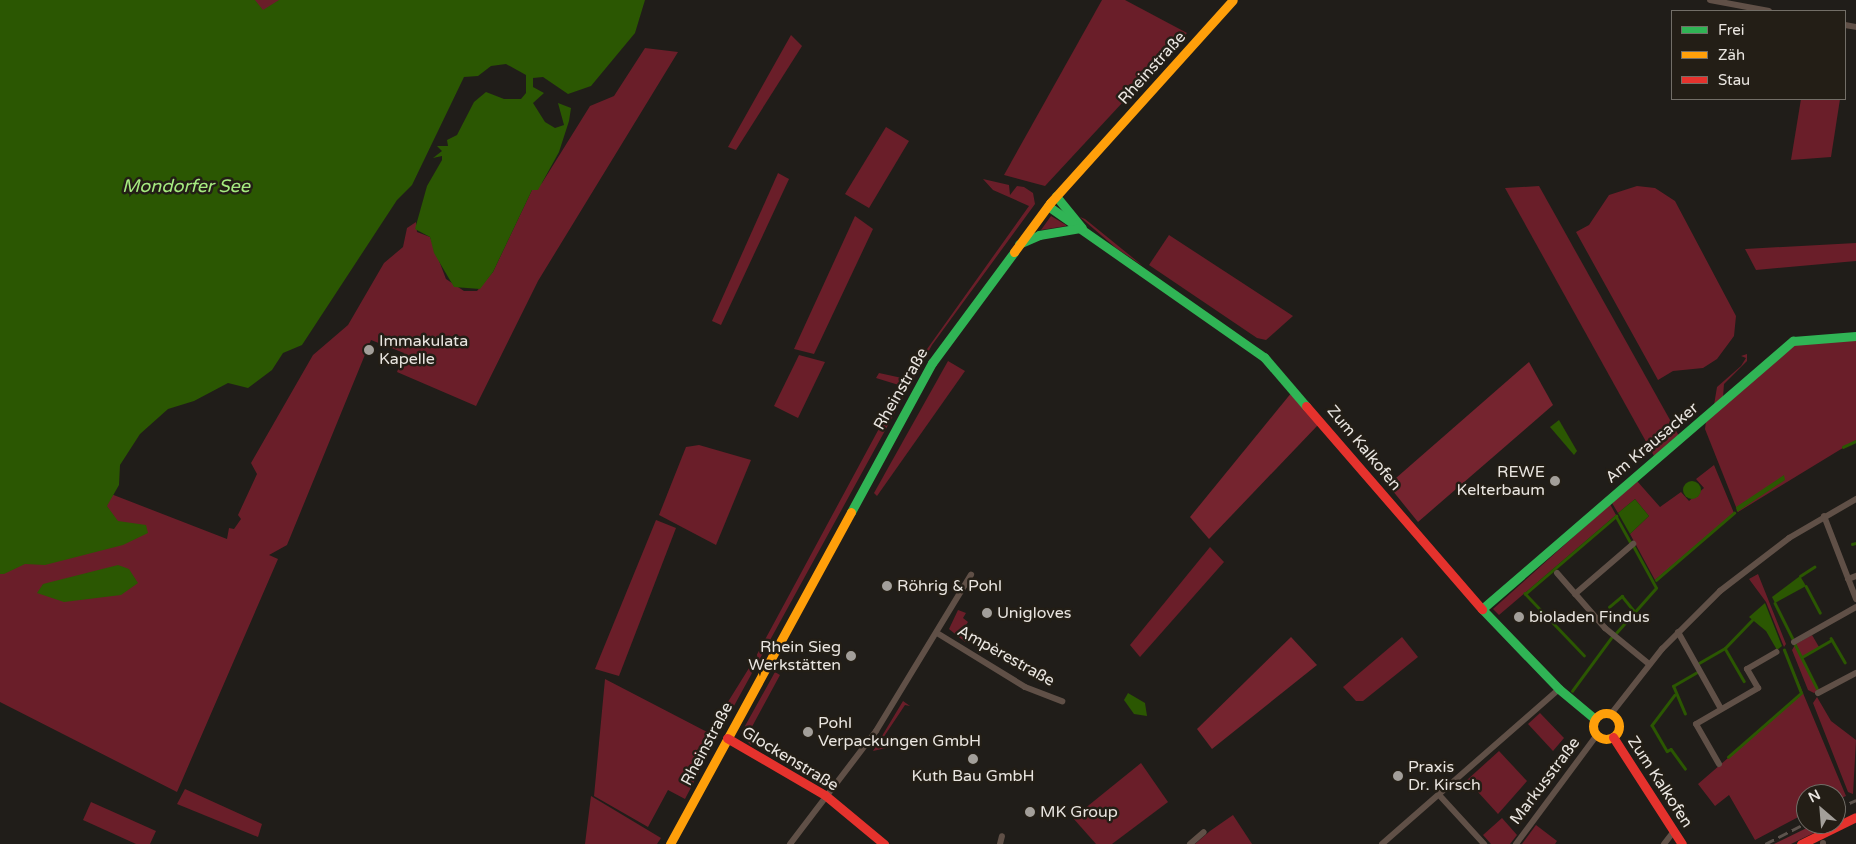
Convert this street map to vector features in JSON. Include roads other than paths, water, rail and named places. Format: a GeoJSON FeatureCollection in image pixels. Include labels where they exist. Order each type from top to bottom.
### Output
{"type":"FeatureCollection","features":[{"type":"Feature","properties":{"kind":"street","name":"Rheinstraße"},"geometry":{"type":"LineString","coordinates":[[670,844],[932,363],[1016,245],[1056,196],[1233,0]]}},
{"type":"Feature","properties":{"kind":"street"},"geometry":{"type":"LineString","coordinates":[[1710,0],[1763,10]]}},
{"type":"Feature","properties":{"kind":"street","name":"Zum Kalkofen"},"geometry":{"type":"LineString","coordinates":[[1056,196],[1082,228]]}},
{"type":"Feature","properties":{"kind":"street","name":"Zum Kalkofen"},"geometry":{"type":"LineString","coordinates":[[1048,206],[1264,357],[1482,609],[1559,689],[1595,719]]}},
{"type":"Feature","properties":{"kind":"street"},"geometry":{"type":"LineString","coordinates":[[1016,245],[1039,235],[1082,228]]}},
{"type":"Feature","properties":{"kind":"street","name":"Am Krausacker"},"geometry":{"type":"LineString","coordinates":[[1482,609],[1793,341],[1856,336]]}},
{"type":"Feature","properties":{"kind":"street"},"geometry":{"type":"LineString","coordinates":[[1612,714],[1619,725],[1613,737],[1597,735],[1595,719],[1612,714],[1649,664],[1678,632],[1756,562],[1824,516],[1856,499]]}},
{"type":"Feature","properties":{"kind":"street"},"geometry":{"type":"LineString","coordinates":[[1824,516],[1856,599]]}},
{"type":"Feature","properties":{"kind":"street"},"geometry":{"type":"LineString","coordinates":[[1575,594],[1633,544]]}},
{"type":"Feature","properties":{"kind":"street"},"geometry":{"type":"LineString","coordinates":[[1557,572],[1605,628],[1649,664]]}},
{"type":"Feature","properties":{"kind":"street","name":"Ampèrestraße"},"geometry":{"type":"LineString","coordinates":[[790,844],[825,795],[876,731],[971,575]]}},
{"type":"Feature","properties":{"kind":"street"},"geometry":{"type":"LineString","coordinates":[[1848,579],[1856,576]]}},
{"type":"Feature","properties":{"kind":"street"},"geometry":{"type":"LineString","coordinates":[[1794,642],[1856,607]]}},
{"type":"Feature","properties":{"kind":"street"},"geometry":{"type":"LineString","coordinates":[[1678,632],[1721,709]]}},
{"type":"Feature","properties":{"kind":"street","name":"Ampèrestraße"},"geometry":{"type":"LineString","coordinates":[[937,633],[1025,687],[1062,701]]}},
{"type":"Feature","properties":{"kind":"street"},"geometry":{"type":"LineString","coordinates":[[1719,764],[1696,724],[1758,688],[1747,669],[1777,652]]}},
{"type":"Feature","properties":{"kind":"street"},"geometry":{"type":"LineString","coordinates":[[1818,693],[1856,673]]}},
{"type":"Feature","properties":{"kind":"street"},"geometry":{"type":"LineString","coordinates":[[1382,844],[1441,797],[1559,689]]}},
{"type":"Feature","properties":{"kind":"street","name":"Markusstraße"},"geometry":{"type":"LineString","coordinates":[[1516,844],[1597,735]]}},
{"type":"Feature","properties":{"kind":"street","name":"Zum Kalkofen"},"geometry":{"type":"LineString","coordinates":[[1613,737],[1682,844]]}},
{"type":"Feature","properties":{"kind":"street","name":"Glockenstraße"},"geometry":{"type":"LineString","coordinates":[[727,738],[825,795],[884,844]]}},
{"type":"Feature","properties":{"kind":"street"},"geometry":{"type":"LineString","coordinates":[[1441,797],[1484,844]]}},
{"type":"Feature","properties":{"kind":"street"},"geometry":{"type":"LineString","coordinates":[[1801,844],[1856,817]]}},
{"type":"Feature","properties":{"kind":"street"},"geometry":{"type":"LineString","coordinates":[[1664,844],[1674,831]]}},
{"type":"Feature","properties":{"kind":"street"},"geometry":{"type":"LineString","coordinates":[[1190,844],[1204,832]]}},
{"type":"Feature","properties":{"kind":"street"},"geometry":{"type":"LineString","coordinates":[[1000,844],[1002,836]]}},
{"type":"Feature","properties":{"kind":"water","name":"Mondorfer See"},"geometry":{"type":"Polygon","coordinates":[[[0,0],[255,0],[263,10],[279,0],[645,0],[635,33],[591,86],[568,94],[543,77],[533,78],[533,87],[544,93],[533,103],[545,122],[555,128],[564,125],[558,103],[571,108],[569,121],[559,152],[538,190],[532,190],[493,272],[480,289],[454,287],[434,253],[430,237],[415,229],[427,186],[442,160],[442,156],[433,158],[442,151],[437,146],[448,146],[447,140],[457,135],[474,102],[486,92],[504,99],[521,99],[526,93],[526,75],[506,64],[491,66],[478,76],[464,77],[412,185],[397,200],[302,345],[283,353],[272,370],[248,388],[228,383],[194,401],[168,409],[140,434],[120,465],[119,485],[107,506],[118,521],[146,525],[148,533],[123,545],[45,565],[25,564],[0,574],[0,0]]]}},
{"type":"Feature","properties":{"kind":"water"},"geometry":{"type":"Polygon","coordinates":[[[1559,420],[1577,451],[1574,455],[1550,427],[1559,420]]]}},
{"type":"Feature","properties":{"kind":"water"},"geometry":{"type":"Polygon","coordinates":[[[1784,475],[1785,480],[1737,512],[1736,507],[1784,475]]]}},
{"type":"Feature","properties":{"kind":"water"},"geometry":{"type":"Polygon","coordinates":[[[1692,481],[1698,484],[1701,490],[1698,496],[1692,499],[1686,496],[1683,490],[1686,484],[1692,481]]]}},
{"type":"Feature","properties":{"kind":"water"},"geometry":{"type":"Polygon","coordinates":[[[1635,499],[1649,516],[1630,534],[1618,513],[1635,499]]]}},
{"type":"Feature","properties":{"kind":"water"},"geometry":{"type":"Polygon","coordinates":[[[118,565],[129,569],[138,583],[121,595],[64,602],[37,593],[43,584],[118,565]]]}},
{"type":"Feature","properties":{"kind":"water"},"geometry":{"type":"Polygon","coordinates":[[[1800,576],[1806,586],[1775,603],[1772,597],[1800,576]]]}},
{"type":"Feature","properties":{"kind":"water"},"geometry":{"type":"Polygon","coordinates":[[[1765,603],[1782,646],[1777,650],[1766,631],[1749,617],[1765,603]]]}},
{"type":"Feature","properties":{"kind":"water"},"geometry":{"type":"Polygon","coordinates":[[[1128,693],[1145,703],[1147,716],[1134,714],[1124,700],[1128,693]]]}},
{"type":"Feature","properties":{"kind":"waterway"},"geometry":{"type":"LineString","coordinates":[[1843,447],[1856,441]]}},
{"type":"Feature","properties":{"kind":"waterway"},"geometry":{"type":"LineString","coordinates":[[1656,580],[1734,513]]}},
{"type":"Feature","properties":{"kind":"waterway"},"geometry":{"type":"LineString","coordinates":[[1584,656],[1525,594],[1616,516],[1631,543]]}},
{"type":"Feature","properties":{"kind":"waterway"},"geometry":{"type":"LineString","coordinates":[[1852,544],[1856,543]]}},
{"type":"Feature","properties":{"kind":"waterway"},"geometry":{"type":"LineString","coordinates":[[1616,633],[1656,588],[1633,546]]}},
{"type":"Feature","properties":{"kind":"waterway"},"geometry":{"type":"LineString","coordinates":[[1800,576],[1814,567]]}},
{"type":"Feature","properties":{"kind":"waterway"},"geometry":{"type":"LineString","coordinates":[[1806,586],[1820,612]]}},
{"type":"Feature","properties":{"kind":"waterway"},"geometry":{"type":"LineString","coordinates":[[1609,607],[1622,596],[1634,611]]}},
{"type":"Feature","properties":{"kind":"waterway"},"geometry":{"type":"LineString","coordinates":[[1775,603],[1793,639]]}},
{"type":"Feature","properties":{"kind":"waterway"},"geometry":{"type":"LineString","coordinates":[[1699,663],[1725,648],[1752,620]]}},
{"type":"Feature","properties":{"kind":"waterway"},"geometry":{"type":"LineString","coordinates":[[1572,691],[1611,638]]}},
{"type":"Feature","properties":{"kind":"waterway"},"geometry":{"type":"LineString","coordinates":[[1831,638],[1845,662]]}},
{"type":"Feature","properties":{"kind":"waterway"},"geometry":{"type":"LineString","coordinates":[[1802,657],[1832,640]]}},
{"type":"Feature","properties":{"kind":"waterway"},"geometry":{"type":"LineString","coordinates":[[1795,644],[1817,688]]}},
{"type":"Feature","properties":{"kind":"waterway"},"geometry":{"type":"LineString","coordinates":[[1725,648],[1744,681]]}},
{"type":"Feature","properties":{"kind":"waterway"},"geometry":{"type":"LineString","coordinates":[[1728,757],[1801,693],[1784,650]]}},
{"type":"Feature","properties":{"kind":"waterway"},"geometry":{"type":"LineString","coordinates":[[1685,714],[1673,686],[1697,672]]}},
{"type":"Feature","properties":{"kind":"waterway"},"geometry":{"type":"LineString","coordinates":[[1675,695],[1652,725],[1667,751],[1671,749],[1685,768]]}},
{"type":"Feature","properties":{"kind":"railway"},"geometry":{"type":"LineString","coordinates":[[1846,804],[1856,800]]}},
{"type":"Feature","properties":{"kind":"railway"},"geometry":{"type":"LineString","coordinates":[[1765,844],[1796,828]]}},
{"type":"Feature","properties":{"kind":"place","name":"Immakulata Kapelle"},"geometry":{"type":"Point","coordinates":[369,350]}},
{"type":"Feature","properties":{"kind":"place","name":"REWE Kelterbaum"},"geometry":{"type":"Point","coordinates":[1555,481]}},
{"type":"Feature","properties":{"kind":"place","name":"Röhrig & Pohl"},"geometry":{"type":"Point","coordinates":[887,586]}},
{"type":"Feature","properties":{"kind":"place","name":"Unigloves"},"geometry":{"type":"Point","coordinates":[987,613]}},
{"type":"Feature","properties":{"kind":"place","name":"bioladen Findus"},"geometry":{"type":"Point","coordinates":[1519,617]}},
{"type":"Feature","properties":{"kind":"place","name":"Rhein Sieg Werkstätten"},"geometry":{"type":"Point","coordinates":[851,656]}},
{"type":"Feature","properties":{"kind":"place","name":"Pohl Verpackungen GmbH"},"geometry":{"type":"Point","coordinates":[808,732]}},
{"type":"Feature","properties":{"kind":"place","name":"Kuth Bau GmbH"},"geometry":{"type":"Point","coordinates":[973,759]}},
{"type":"Feature","properties":{"kind":"place","name":"Praxis Dr. Kirsch"},"geometry":{"type":"Point","coordinates":[1398,776]}},
{"type":"Feature","properties":{"kind":"place","name":"MK Group"},"geometry":{"type":"Point","coordinates":[1030,812]}}]}
